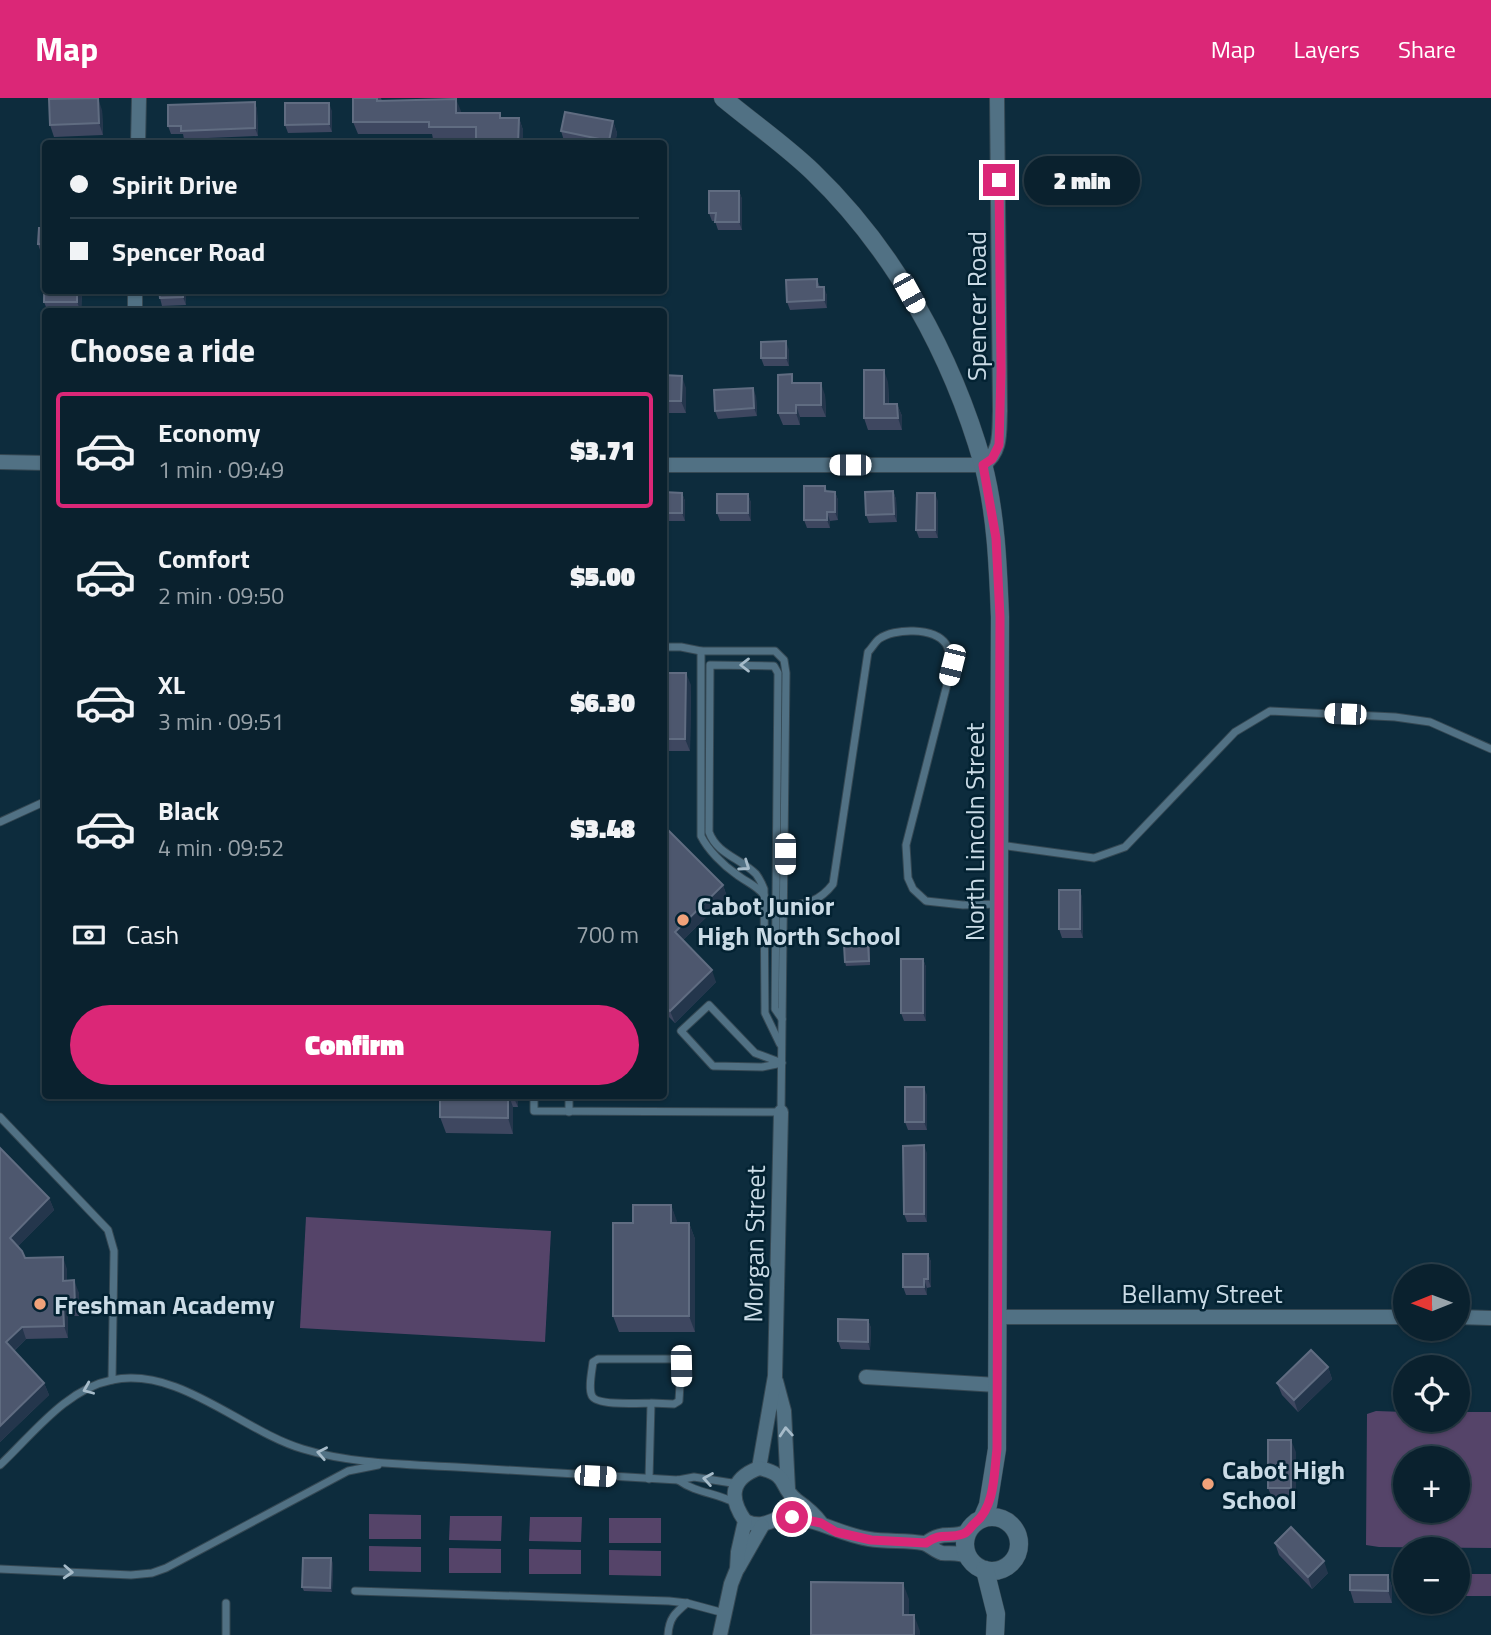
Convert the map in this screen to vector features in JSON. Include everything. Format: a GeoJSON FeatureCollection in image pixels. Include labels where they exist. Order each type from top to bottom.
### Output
{"type":"FeatureCollection","features":[{"type":"Feature","properties":{"kind":"street"},"geometry":{"type":"LineString","coordinates":[[138,140],[139,98]]}},
{"type":"Feature","properties":{"kind":"street","name":"North Lincoln Street"},"geometry":{"type":"LineString","coordinates":[[723,98],[773,136],[814,173],[851,213],[885,256],[932,332],[957,391],[983,465],[996,538],[1000,617],[997,1449],[988,1505],[991,1518]]}},
{"type":"Feature","properties":{"kind":"street","name":"Spencer Road"},"geometry":{"type":"LineString","coordinates":[[983,465],[992,459],[999,445],[1000,232],[997,98]]}},
{"type":"Feature","properties":{"kind":"street"},"geometry":{"type":"LineString","coordinates":[[0,462],[42,463]]}},
{"type":"Feature","properties":{"kind":"street"},"geometry":{"type":"LineString","coordinates":[[667,465],[983,465]]}},
{"type":"Feature","properties":{"kind":"street","name":"Morgan Street"},"geometry":{"type":"LineString","coordinates":[[759,1468],[775,1376],[781,1112]]}},
{"type":"Feature","properties":{"kind":"street","name":"Bellamy Street"},"geometry":{"type":"LineString","coordinates":[[998,1317],[1393,1317]]}},
{"type":"Feature","properties":{"kind":"street"},"geometry":{"type":"LineString","coordinates":[[1470,1317],[1491,1318]]}},
{"type":"Feature","properties":{"kind":"street","name":"Morgan Street"},"geometry":{"type":"LineString","coordinates":[[775,1376],[784,1410],[790,1503],[783,1518]]}},
{"type":"Feature","properties":{"kind":"street"},"geometry":{"type":"LineString","coordinates":[[866,1377],[997,1385]]}},
{"type":"Feature","properties":{"kind":"street"},"geometry":{"type":"LineString","coordinates":[[720,1635],[737,1569],[745,1521],[735,1503],[735,1488],[747,1474],[759,1468],[781,1476],[788,1490],[813,1512],[821,1523],[836,1532],[871,1540],[926,1543],[939,1552],[963,1554],[978,1567],[992,1570],[1013,1560],[1019,1544],[1014,1529],[991,1518],[960,1535],[936,1535],[926,1543]]}},
{"type":"Feature","properties":{"kind":"street"},"geometry":{"type":"LineString","coordinates":[[745,1521],[762,1526],[783,1518],[821,1523]]}},
{"type":"Feature","properties":{"kind":"street"},"geometry":{"type":"LineString","coordinates":[[737,1569],[750,1551],[762,1526]]}},
{"type":"Feature","properties":{"kind":"street"},"geometry":{"type":"LineString","coordinates":[[968,1531],[965,1544],[968,1557]]}},
{"type":"Feature","properties":{"kind":"street"},"geometry":{"type":"LineString","coordinates":[[992,1570],[995,1635]]}},
{"type":"Feature","properties":{"kind":"lane"},"geometry":{"type":"LineString","coordinates":[[785,905],[805,905],[824,896],[833,884],[869,652],[879,639],[895,632],[925,632],[937,636],[947,644],[952,665],[906,845],[908,878],[913,889],[926,901],[963,905],[1000,904]]}},
{"type":"Feature","properties":{"kind":"lane"},"geometry":{"type":"LineString","coordinates":[[534,1099],[534,1111],[781,1112],[785,905],[784,660],[775,651],[701,651],[667,647]]}},
{"type":"Feature","properties":{"kind":"lane"},"geometry":{"type":"LineString","coordinates":[[701,651],[701,836],[706,846],[736,874],[759,889],[766,898]]}},
{"type":"Feature","properties":{"kind":"lane"},"geometry":{"type":"LineString","coordinates":[[782,1019],[775,1009],[778,673],[774,666],[710,665],[709,832],[712,841],[719,848],[756,874],[764,889],[765,1013],[782,1048]]}},
{"type":"Feature","properties":{"kind":"lane"},"geometry":{"type":"LineString","coordinates":[[1000,845],[1094,858],[1125,847],[1236,732],[1270,711],[1395,717],[1430,722],[1491,749]]}},
{"type":"Feature","properties":{"kind":"lane"},"geometry":{"type":"LineString","coordinates":[[0,822],[42,803]]}},
{"type":"Feature","properties":{"kind":"lane"},"geometry":{"type":"LineString","coordinates":[[709,1004],[755,1054],[782,1063],[762,1067],[713,1066],[681,1031],[709,1004]]}},
{"type":"Feature","properties":{"kind":"lane"},"geometry":{"type":"LineString","coordinates":[[569,1099],[569,1112]]}},
{"type":"Feature","properties":{"kind":"lane"},"geometry":{"type":"LineString","coordinates":[[0,1117],[108,1230],[114,1251],[112,1380]]}},
{"type":"Feature","properties":{"kind":"lane"},"geometry":{"type":"LineString","coordinates":[[598,1359],[677,1361],[681,1366],[679,1401],[674,1404],[652,1404],[602,1402],[594,1399],[591,1394],[593,1362],[598,1359]]}},
{"type":"Feature","properties":{"kind":"lane"},"geometry":{"type":"LineString","coordinates":[[0,1465],[80,1391],[112,1380],[135,1378],[158,1381],[186,1392],[302,1449],[389,1464],[649,1479],[678,1480],[694,1477],[732,1483],[739,1481]]}},
{"type":"Feature","properties":{"kind":"lane"},"geometry":{"type":"LineString","coordinates":[[649,1479],[652,1404]]}},
{"type":"Feature","properties":{"kind":"lane"},"geometry":{"type":"LineString","coordinates":[[0,1569],[139,1576],[152,1573],[348,1471],[389,1464]]}},
{"type":"Feature","properties":{"kind":"lane"},"geometry":{"type":"LineString","coordinates":[[678,1480],[692,1490],[735,1503]]}},
{"type":"Feature","properties":{"kind":"lane"},"geometry":{"type":"LineString","coordinates":[[355,1591],[687,1603],[725,1613]]}},
{"type":"Feature","properties":{"kind":"lane"},"geometry":{"type":"LineString","coordinates":[[226,1603],[226,1635]]}},
{"type":"Feature","properties":{"kind":"lane"},"geometry":{"type":"LineString","coordinates":[[668,1635],[673,1614],[687,1603]]}},
{"type":"Feature","properties":{"kind":"shaded area"},"geometry":{"type":"Polygon","coordinates":[[[306,1217],[551,1231],[545,1342],[300,1328],[306,1217]]]}},
{"type":"Feature","properties":{"kind":"shaded area"},"geometry":{"type":"Polygon","coordinates":[[[1376,1411],[1393,1412],[1393,1432],[1470,1432],[1470,1412],[1491,1412],[1491,1548],[1470,1548],[1470,1537],[1393,1537],[1393,1547],[1366,1545],[1367,1414],[1376,1411]]]}},
{"type":"Feature","properties":{"kind":"shaded area"},"geometry":{"type":"Polygon","coordinates":[[[369,1514],[421,1515],[421,1539],[369,1539],[369,1514]]]}},
{"type":"Feature","properties":{"kind":"shaded area"},"geometry":{"type":"Polygon","coordinates":[[[450,1516],[502,1516],[501,1541],[449,1540],[450,1516]]]}},
{"type":"Feature","properties":{"kind":"shaded area"},"geometry":{"type":"Polygon","coordinates":[[[530,1517],[582,1517],[581,1542],[529,1541],[530,1517]]]}},
{"type":"Feature","properties":{"kind":"shaded area"},"geometry":{"type":"Polygon","coordinates":[[[609,1518],[661,1518],[661,1543],[609,1543],[609,1518]]]}},
{"type":"Feature","properties":{"kind":"shaded area"},"geometry":{"type":"Polygon","coordinates":[[[369,1546],[421,1547],[421,1572],[369,1571],[369,1546]]]}},
{"type":"Feature","properties":{"kind":"shaded area"},"geometry":{"type":"Polygon","coordinates":[[[449,1548],[501,1549],[501,1573],[449,1573],[449,1548]]]}},
{"type":"Feature","properties":{"kind":"shaded area"},"geometry":{"type":"Polygon","coordinates":[[[529,1549],[581,1550],[581,1574],[529,1574],[529,1549]]]}},
{"type":"Feature","properties":{"kind":"shaded area"},"geometry":{"type":"Polygon","coordinates":[[[609,1550],[661,1551],[661,1576],[609,1575],[609,1550]]]}},
{"type":"Feature","properties":{"kind":"shaded area"},"geometry":{"type":"Polygon","coordinates":[[[1470,1574],[1491,1574],[1491,1596],[1470,1596],[1470,1574]]]}},
{"type":"Feature","properties":{"kind":"building"},"geometry":{"type":"Polygon","coordinates":[[[98,98],[99,123],[50,125],[49,99],[98,98]]]}},
{"type":"Feature","properties":{"kind":"building"},"geometry":{"type":"Polygon","coordinates":[[[353,98],[377,98],[377,101],[456,99],[456,113],[500,113],[500,118],[519,118],[518,140],[476,140],[476,127],[429,127],[429,122],[353,122],[353,98]]]}},
{"type":"Feature","properties":{"kind":"building"},"geometry":{"type":"Polygon","coordinates":[[[255,102],[255,128],[181,131],[181,126],[168,126],[168,105],[255,102]]]}},
{"type":"Feature","properties":{"kind":"building"},"geometry":{"type":"Polygon","coordinates":[[[285,103],[329,103],[329,124],[285,125],[285,103]]]}},
{"type":"Feature","properties":{"kind":"building"},"geometry":{"type":"Polygon","coordinates":[[[565,112],[613,121],[609,140],[561,131],[565,112]]]}},
{"type":"Feature","properties":{"kind":"building"},"geometry":{"type":"Polygon","coordinates":[[[709,191],[739,191],[739,222],[715,222],[716,213],[709,213],[709,191]]]}},
{"type":"Feature","properties":{"kind":"building"},"geometry":{"type":"Polygon","coordinates":[[[39,228],[42,228],[42,244],[38,244],[39,228]]]}},
{"type":"Feature","properties":{"kind":"building"},"geometry":{"type":"Polygon","coordinates":[[[817,279],[817,287],[824,287],[824,300],[787,302],[786,280],[817,279]]]}},
{"type":"Feature","properties":{"kind":"building"},"geometry":{"type":"Polygon","coordinates":[[[44,294],[77,294],[77,302],[44,302],[44,294]]]}},
{"type":"Feature","properties":{"kind":"building"},"geometry":{"type":"Polygon","coordinates":[[[160,294],[183,294],[183,297],[160,298],[160,294]]]}},
{"type":"Feature","properties":{"kind":"building"},"geometry":{"type":"Polygon","coordinates":[[[786,341],[786,358],[761,358],[761,342],[786,341]]]}},
{"type":"Feature","properties":{"kind":"building"},"geometry":{"type":"Polygon","coordinates":[[[864,370],[884,370],[884,404],[897,404],[898,418],[864,418],[864,370]]]}},
{"type":"Feature","properties":{"kind":"building"},"geometry":{"type":"Polygon","coordinates":[[[792,374],[792,383],[821,383],[821,405],[796,405],[796,413],[778,413],[778,375],[792,374]]]}},
{"type":"Feature","properties":{"kind":"building"},"geometry":{"type":"Polygon","coordinates":[[[667,375],[682,376],[681,401],[667,401],[667,375]]]}},
{"type":"Feature","properties":{"kind":"building"},"geometry":{"type":"Polygon","coordinates":[[[753,388],[754,408],[715,411],[714,390],[753,388]]]}},
{"type":"Feature","properties":{"kind":"building"},"geometry":{"type":"Polygon","coordinates":[[[804,486],[825,486],[825,491],[835,492],[835,512],[827,512],[827,520],[804,520],[804,486]]]}},
{"type":"Feature","properties":{"kind":"building"},"geometry":{"type":"Polygon","coordinates":[[[893,491],[894,514],[866,515],[865,492],[893,491]]]}},
{"type":"Feature","properties":{"kind":"building"},"geometry":{"type":"Polygon","coordinates":[[[667,492],[682,493],[682,513],[667,513],[667,492]]]}},
{"type":"Feature","properties":{"kind":"building"},"geometry":{"type":"Polygon","coordinates":[[[917,493],[935,493],[935,530],[916,530],[917,493]]]}},
{"type":"Feature","properties":{"kind":"building"},"geometry":{"type":"Polygon","coordinates":[[[717,494],[748,494],[748,513],[717,513],[717,494]]]}},
{"type":"Feature","properties":{"kind":"building"},"geometry":{"type":"Polygon","coordinates":[[[667,673],[686,673],[685,739],[667,739],[667,673]]]}},
{"type":"Feature","properties":{"kind":"building","name":"Cabot Junior High North School"},"geometry":{"type":"Polygon","coordinates":[[[667,829],[723,885],[675,932],[712,970],[670,1011],[667,1008],[667,829]]]}},
{"type":"Feature","properties":{"kind":"building"},"geometry":{"type":"Polygon","coordinates":[[[1059,890],[1080,890],[1080,929],[1059,929],[1059,890]]]}},
{"type":"Feature","properties":{"kind":"building"},"geometry":{"type":"Polygon","coordinates":[[[868,944],[869,961],[845,962],[844,945],[868,944]]]}},
{"type":"Feature","properties":{"kind":"building"},"geometry":{"type":"Polygon","coordinates":[[[901,959],[923,959],[923,1013],[901,1013],[901,959]]]}},
{"type":"Feature","properties":{"kind":"building"},"geometry":{"type":"Polygon","coordinates":[[[905,1087],[924,1087],[924,1122],[905,1122],[905,1087]]]}},
{"type":"Feature","properties":{"kind":"building"},"geometry":{"type":"Polygon","coordinates":[[[440,1099],[508,1099],[508,1118],[440,1117],[440,1099]]]}},
{"type":"Feature","properties":{"kind":"building"},"geometry":{"type":"Polygon","coordinates":[[[924,1145],[924,1214],[904,1214],[903,1146],[924,1145]]]}},
{"type":"Feature","properties":{"kind":"building","name":"Freshman Academy"},"geometry":{"type":"Polygon","coordinates":[[[0,1148],[49,1198],[10,1238],[25,1258],[63,1257],[63,1281],[74,1280],[75,1304],[63,1304],[64,1326],[22,1327],[6,1342],[44,1383],[0,1426],[0,1148]]]}},
{"type":"Feature","properties":{"kind":"building"},"geometry":{"type":"Polygon","coordinates":[[[633,1205],[671,1205],[671,1223],[689,1223],[689,1316],[613,1316],[613,1223],[633,1223],[633,1205]]]}},
{"type":"Feature","properties":{"kind":"building"},"geometry":{"type":"Polygon","coordinates":[[[903,1254],[928,1254],[928,1279],[924,1279],[924,1287],[903,1287],[903,1254]]]}},
{"type":"Feature","properties":{"kind":"building"},"geometry":{"type":"Polygon","coordinates":[[[838,1319],[868,1320],[868,1342],[838,1341],[838,1319]]]}},
{"type":"Feature","properties":{"kind":"building"},"geometry":{"type":"Polygon","coordinates":[[[1311,1350],[1328,1367],[1294,1400],[1277,1383],[1311,1350]]]}},
{"type":"Feature","properties":{"kind":"building"},"geometry":{"type":"Polygon","coordinates":[[[1268,1440],[1291,1440],[1291,1488],[1268,1488],[1268,1440]]]}},
{"type":"Feature","properties":{"kind":"building"},"geometry":{"type":"Polygon","coordinates":[[[1291,1527],[1324,1561],[1308,1577],[1275,1543],[1291,1527]]]}},
{"type":"Feature","properties":{"kind":"building"},"geometry":{"type":"Polygon","coordinates":[[[303,1558],[331,1558],[330,1588],[302,1587],[303,1558]]]}},
{"type":"Feature","properties":{"kind":"building"},"geometry":{"type":"Polygon","coordinates":[[[1350,1575],[1388,1575],[1388,1591],[1350,1590],[1350,1575]]]}},
{"type":"Feature","properties":{"kind":"building"},"geometry":{"type":"Polygon","coordinates":[[[811,1582],[903,1583],[903,1615],[914,1615],[914,1635],[811,1635],[811,1582]]]}},
{"type":"Feature","properties":{"kind":"place","name":"Cabot Junior High North School"},"geometry":{"type":"Point","coordinates":[683,920]}},
{"type":"Feature","properties":{"kind":"place","name":"Freshman Academy"},"geometry":{"type":"Point","coordinates":[40,1304]}},
{"type":"Feature","properties":{"kind":"place","name":"Cabot High School"},"geometry":{"type":"Point","coordinates":[1208,1484]}},
{"type":"Feature","properties":{"kind":"route"},"geometry":{"type":"LineString","coordinates":[[792,1517],[821,1523],[836,1532],[871,1540],[926,1543],[936,1535],[965,1533],[982,1519],[993,1479],[997,1449],[1000,617],[996,538],[983,465],[992,459],[999,445],[999,180]]}}]}
